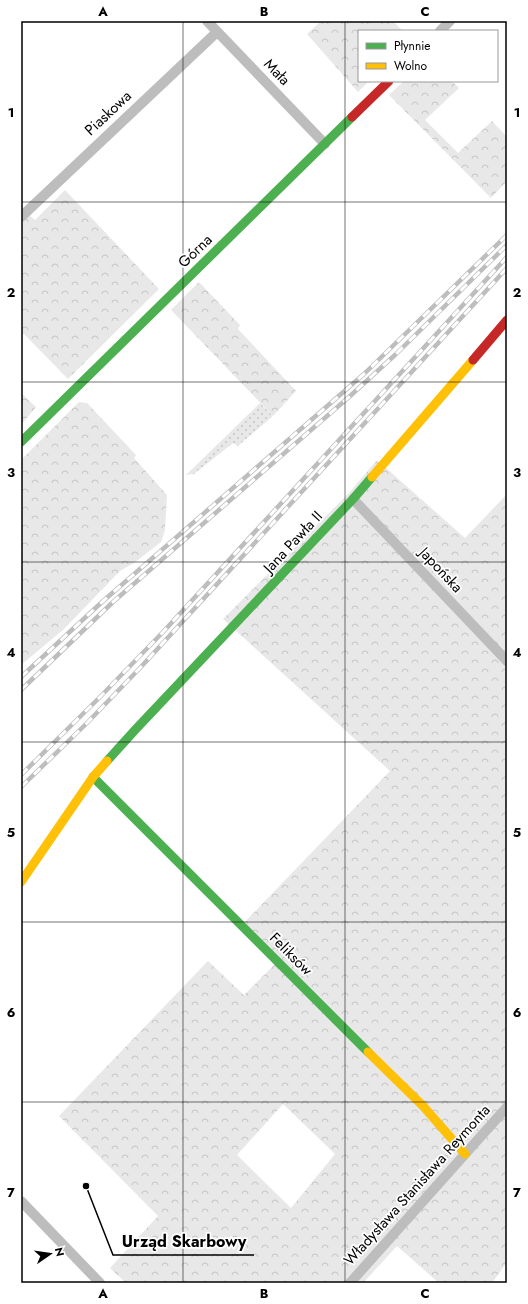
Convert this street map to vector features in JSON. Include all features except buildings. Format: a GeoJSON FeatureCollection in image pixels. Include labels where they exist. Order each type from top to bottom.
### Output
{"type":"FeatureCollection","features":[{"type":"Feature","properties":{"kind":"street","name":"Mała"},"geometry":{"type":"LineString","coordinates":[[207,21],[325,144]]}},
{"type":"Feature","properties":{"kind":"street"},"geometry":{"type":"LineString","coordinates":[[441,30],[450,21]]}},
{"type":"Feature","properties":{"kind":"street","name":"Piaskowa"},"geometry":{"type":"LineString","coordinates":[[21,217],[217,32]]}},
{"type":"Feature","properties":{"kind":"street","name":"Górna"},"geometry":{"type":"LineString","coordinates":[[21,442],[388,82]]}},
{"type":"Feature","properties":{"kind":"street","name":"Jana Pawła II"},"geometry":{"type":"LineString","coordinates":[[21,882],[94,777],[141,724],[353,499],[505,326]]}},
{"type":"Feature","properties":{"kind":"street","name":"Japońska"},"geometry":{"type":"LineString","coordinates":[[353,499],[507,661]]}},
{"type":"Feature","properties":{"kind":"street","name":"Feliksów"},"geometry":{"type":"LineString","coordinates":[[94,777],[422,1106],[465,1154]]}},
{"type":"Feature","properties":{"kind":"street","name":"Władysława Stanisława Reymonta"},"geometry":{"type":"LineString","coordinates":[[350,1283],[507,1107]]}},
{"type":"Feature","properties":{"kind":"street"},"geometry":{"type":"LineString","coordinates":[[21,1201],[100,1283]]}},
{"type":"Feature","properties":{"kind":"green space"},"geometry":{"type":"Polygon","coordinates":[[[321,21],[393,21],[402,30],[358,30],[358,82],[368,82],[358,92],[307,34],[321,21]]]}},
{"type":"Feature","properties":{"kind":"green space"},"geometry":{"type":"Polygon","coordinates":[[[403,82],[453,82],[459,88],[425,120],[458,153],[492,121],[507,137],[507,181],[491,198],[389,95],[403,82]]]}},
{"type":"Feature","properties":{"kind":"green space"},"geometry":{"type":"Polygon","coordinates":[[[65,190],[159,289],[68,379],[24,334],[21,336],[21,223],[29,215],[35,220],[65,190]]]}},
{"type":"Feature","properties":{"kind":"green space"},"geometry":{"type":"Polygon","coordinates":[[[199,282],[240,325],[238,329],[296,391],[273,416],[171,310],[199,282]]]}},
{"type":"Feature","properties":{"kind":"green space"},"geometry":{"type":"Polygon","coordinates":[[[21,393],[36,407],[21,425],[21,393]]]}},
{"type":"Feature","properties":{"kind":"green space"},"geometry":{"type":"Polygon","coordinates":[[[79,402],[87,403],[136,455],[134,458],[167,495],[165,530],[161,542],[134,563],[120,571],[64,629],[21,665],[21,460],[79,402]]]}},
{"type":"Feature","properties":{"kind":"green space"},"geometry":{"type":"Polygon","coordinates":[[[260,403],[273,416],[238,446],[233,443],[194,474],[186,475],[260,403]]]}},
{"type":"Feature","properties":{"kind":"green space"},"geometry":{"type":"Polygon","coordinates":[[[377,460],[465,538],[507,494],[507,1262],[492,1283],[439,1283],[397,1246],[363,1283],[126,1283],[110,1268],[158,1216],[59,1116],[208,961],[244,995],[276,963],[240,927],[390,771],[223,619],[348,494],[377,460]],[[283,1104],[237,1155],[291,1208],[335,1154],[283,1104]]]}},
{"type":"Feature","properties":{"kind":"railway"},"geometry":{"type":"LineString","coordinates":[[21,677],[102,602],[364,374],[507,235]]}},
{"type":"Feature","properties":{"kind":"railway"},"geometry":{"type":"LineString","coordinates":[[21,690],[113,602],[349,397],[395,355],[507,245]]}},
{"type":"Feature","properties":{"kind":"railway"},"geometry":{"type":"LineString","coordinates":[[21,775],[164,631],[507,257]]}},
{"type":"Feature","properties":{"kind":"railway"},"geometry":{"type":"LineString","coordinates":[[21,787],[86,724],[140,668],[507,268]]}},
{"type":"Feature","properties":{"kind":"traffic: fast"},"geometry":{"type":"LineString","coordinates":[[21,442],[352,117]]}},
{"type":"Feature","properties":{"kind":"traffic: fast"},"geometry":{"type":"LineString","coordinates":[[107,761],[372,477]]}},
{"type":"Feature","properties":{"kind":"traffic: fast"},"geometry":{"type":"LineString","coordinates":[[93,777],[368,1052]]}},
{"type":"Feature","properties":{"kind":"traffic: slow"},"geometry":{"type":"LineString","coordinates":[[372,477],[473,360]]}},
{"type":"Feature","properties":{"kind":"traffic: slow"},"geometry":{"type":"LineString","coordinates":[[21,882],[93,777],[107,761]]}},
{"type":"Feature","properties":{"kind":"traffic: slow"},"geometry":{"type":"LineString","coordinates":[[368,1052],[423,1106],[465,1154]]}},
{"type":"Feature","properties":{"kind":"traffic: jam"},"geometry":{"type":"LineString","coordinates":[[352,117],[388,82]]}},
{"type":"Feature","properties":{"kind":"traffic: jam"},"geometry":{"type":"LineString","coordinates":[[473,360],[507,320]]}},
{"type":"Feature","properties":{"kind":"place","name":"Urząd Skarbowy"},"geometry":{"type":"Point","coordinates":[86,1186]}}]}
